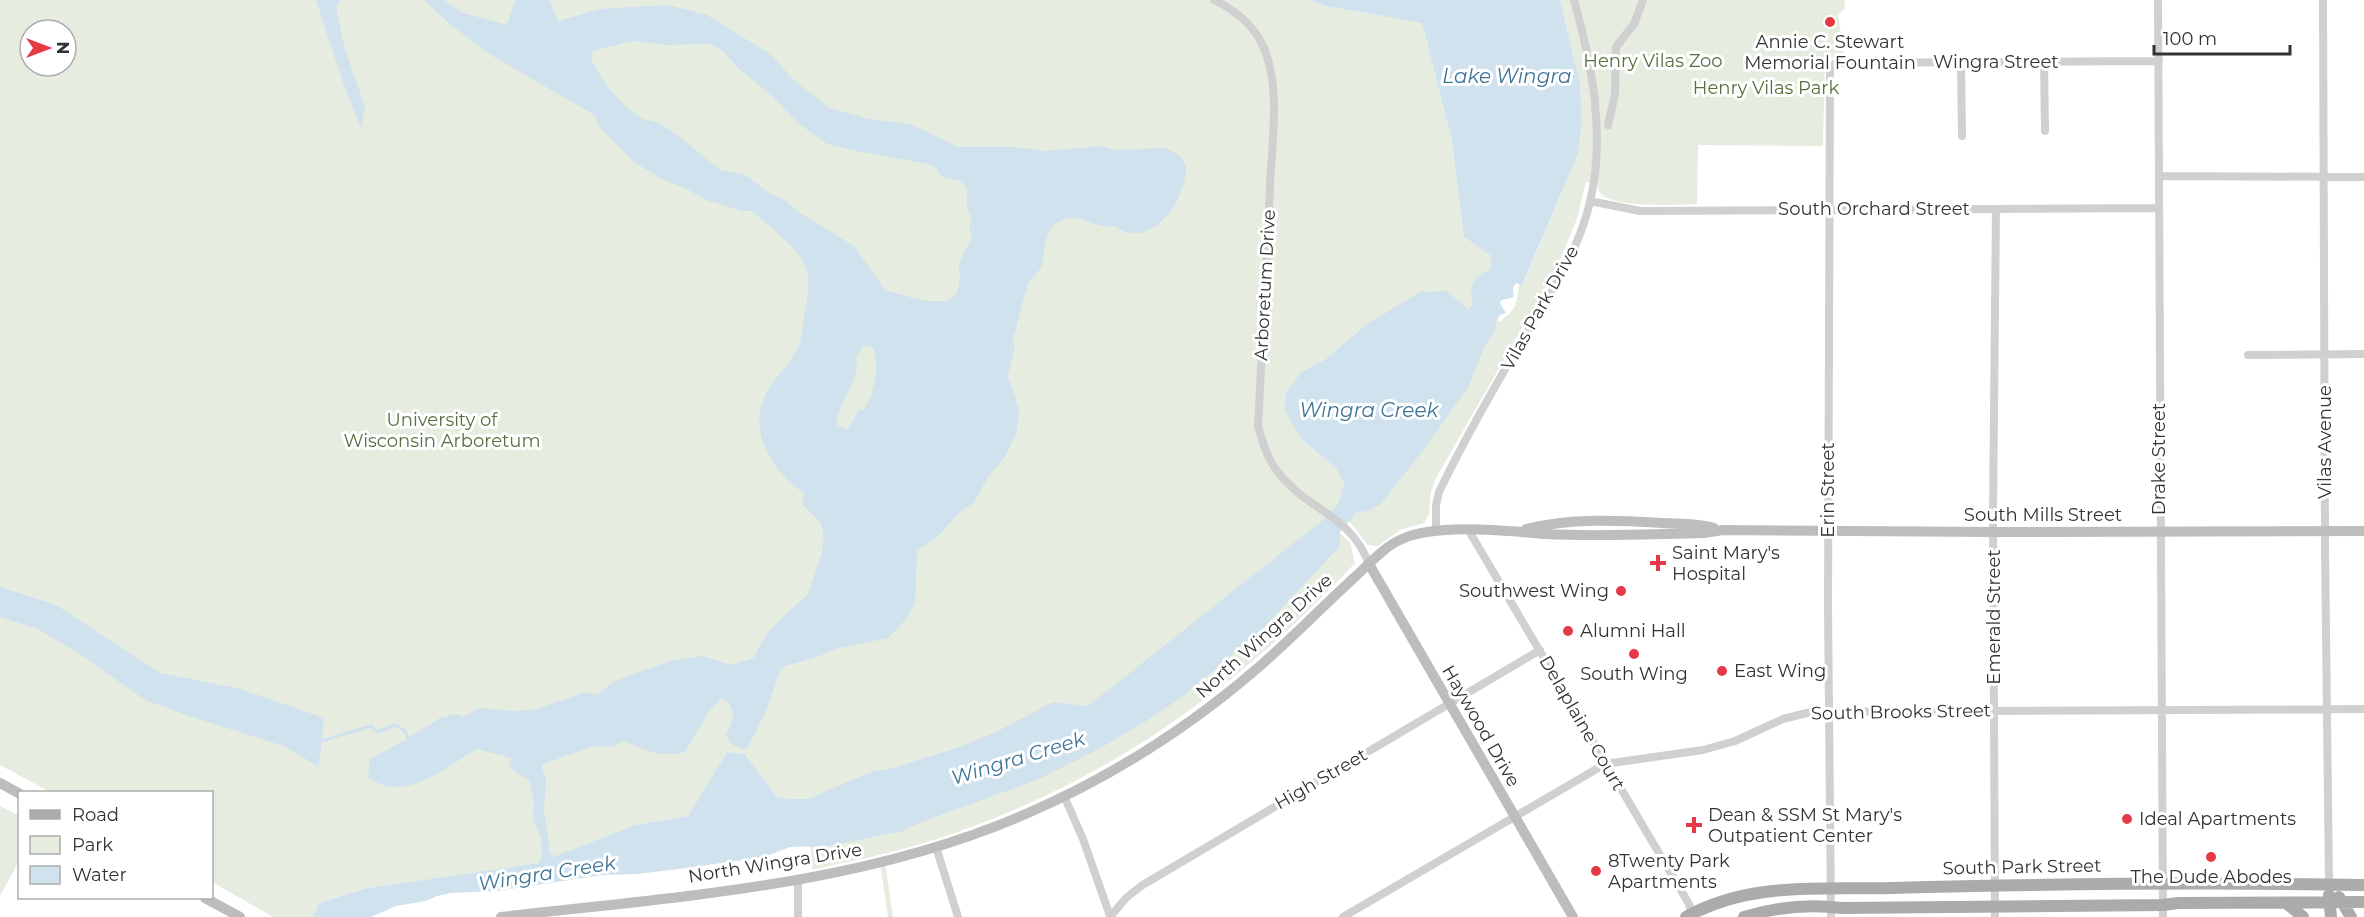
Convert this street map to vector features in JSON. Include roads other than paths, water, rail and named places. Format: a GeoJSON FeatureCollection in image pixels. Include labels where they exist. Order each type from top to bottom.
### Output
{"type":"FeatureCollection","features":[{"type":"Feature","properties":{"kind":"main road","name":"South Park Street"},"geometry":{"type":"LineString","coordinates":[[1690,916],[1725,899],[1762,891],[1995,885],[2364,885]]}},
{"type":"Feature","properties":{"kind":"main road"},"geometry":{"type":"LineString","coordinates":[[2329,885],[2331,917]]}},
{"type":"Feature","properties":{"kind":"main road"},"geometry":{"type":"LineString","coordinates":[[2329,885],[2343,902],[2351,917]]}},
{"type":"Feature","properties":{"kind":"main road"},"geometry":{"type":"LineString","coordinates":[[1744,917],[1790,908],[1831,912],[2163,911],[2178,903],[2364,902]]}},
{"type":"Feature","properties":{"kind":"main road"},"geometry":{"type":"LineString","coordinates":[[2286,903],[2303,917]]}},
{"type":"Feature","properties":{"kind":"street","name":"Arboretum Drive"},"geometry":{"type":"LineString","coordinates":[[1214,0],[1226,5],[1248,22],[1263,46],[1272,78],[1274,109],[1258,426],[1267,455],[1281,476],[1298,492],[1348,528],[1364,551]]}},
{"type":"Feature","properties":{"kind":"street","name":"Vilas Park Drive"},"geometry":{"type":"LineString","coordinates":[[1436,532],[1436,505],[1439,492],[1519,345],[1562,274],[1576,244],[1590,201],[1596,140],[1595,98],[1588,56],[1574,0]]}},
{"type":"Feature","properties":{"kind":"street"},"geometry":{"type":"LineString","coordinates":[[1608,125],[1615,94],[1616,47],[1634,24],[1643,0]]}},
{"type":"Feature","properties":{"kind":"street","name":"Drake Street"},"geometry":{"type":"LineString","coordinates":[[2158,0],[2163,911]]}},
{"type":"Feature","properties":{"kind":"street","name":"Vilas Avenue"},"geometry":{"type":"LineString","coordinates":[[2324,0],[2325,531],[2329,885]]}},
{"type":"Feature","properties":{"kind":"street","name":"Wingra Street"},"geometry":{"type":"LineString","coordinates":[[1833,63],[2160,61]]}},
{"type":"Feature","properties":{"kind":"street"},"geometry":{"type":"LineString","coordinates":[[1961,62],[1962,136]]}},
{"type":"Feature","properties":{"kind":"street"},"geometry":{"type":"LineString","coordinates":[[2044,62],[2045,131]]}},
{"type":"Feature","properties":{"kind":"street","name":"Erin Street"},"geometry":{"type":"LineString","coordinates":[[1831,912],[1828,531],[1830,68],[1833,63]]}},
{"type":"Feature","properties":{"kind":"street"},"geometry":{"type":"LineString","coordinates":[[2159,177],[2364,177]]}},
{"type":"Feature","properties":{"kind":"street","name":"South Orchard Street"},"geometry":{"type":"LineString","coordinates":[[1590,201],[1640,211],[2159,208]]}},
{"type":"Feature","properties":{"kind":"street","name":"Emerald Street"},"geometry":{"type":"LineString","coordinates":[[1995,911],[1993,532],[1996,209]]}},
{"type":"Feature","properties":{"kind":"street"},"geometry":{"type":"LineString","coordinates":[[2248,354],[2364,354]]}},
{"type":"Feature","properties":{"kind":"street","name":"South Mills Street"},"geometry":{"type":"LineString","coordinates":[[1390,548],[1402,539],[1436,532],[1519,531],[1549,524],[1598,521],[1691,525],[1723,530],[2364,531]]}},
{"type":"Feature","properties":{"kind":"street","name":"Delaplaine Court"},"geometry":{"type":"LineString","coordinates":[[1469,531],[1689,904],[1690,916]]}},
{"type":"Feature","properties":{"kind":"street","name":"North Wingra Drive"},"geometry":{"type":"LineString","coordinates":[[501,917],[798,880],[936,848],[1003,823],[1064,796],[1129,762],[1185,726],[1261,665],[1369,564],[1390,548]]}},
{"type":"Feature","properties":{"kind":"street","name":"Haywood Drive"},"geometry":{"type":"LineString","coordinates":[[1364,551],[1369,564],[1573,917]]}},
{"type":"Feature","properties":{"kind":"street","name":"High Street"},"geometry":{"type":"LineString","coordinates":[[1110,916],[1126,898],[1141,886],[1540,650]]}},
{"type":"Feature","properties":{"kind":"street","name":"South Brooks Street"},"geometry":{"type":"LineString","coordinates":[[1343,917],[1605,764],[1696,752],[1735,741],[1783,719],[1811,712],[2364,709]]}},
{"type":"Feature","properties":{"kind":"street"},"geometry":{"type":"LineString","coordinates":[[0,783],[18,793]]}},
{"type":"Feature","properties":{"kind":"street"},"geometry":{"type":"LineString","coordinates":[[1064,796],[1083,839],[1110,916]]}},
{"type":"Feature","properties":{"kind":"street"},"geometry":{"type":"LineString","coordinates":[[936,848],[958,917]]}},
{"type":"Feature","properties":{"kind":"street"},"geometry":{"type":"LineString","coordinates":[[798,880],[798,917]]}},
{"type":"Feature","properties":{"kind":"street"},"geometry":{"type":"LineString","coordinates":[[208,899],[240,917]]}},
{"type":"Feature","properties":{"kind":"water"},"geometry":{"type":"Polygon","coordinates":[[[316,0],[341,0],[336,6],[344,46],[365,107],[361,128],[344,85],[316,0]]]}},
{"type":"Feature","properties":{"kind":"water"},"geometry":{"type":"Polygon","coordinates":[[[424,0],[444,0],[463,13],[507,25],[515,0],[549,0],[558,21],[600,9],[668,5],[707,15],[770,54],[794,80],[829,108],[869,119],[910,124],[958,147],[1016,147],[1045,151],[1102,146],[1114,150],[1166,148],[1180,156],[1186,165],[1181,192],[1174,206],[1165,218],[1142,233],[1128,233],[1115,226],[1101,226],[1069,218],[1056,223],[1051,228],[1046,239],[1041,268],[1027,287],[1012,341],[1015,345],[1008,376],[1019,409],[1017,431],[1005,457],[990,474],[973,503],[960,512],[939,535],[917,551],[915,604],[907,618],[888,638],[839,648],[785,666],[780,671],[766,711],[747,749],[734,745],[727,738],[726,734],[733,714],[730,705],[720,699],[709,712],[685,752],[660,754],[623,741],[612,747],[593,746],[541,765],[546,779],[544,810],[550,852],[553,857],[635,825],[688,816],[727,752],[745,754],[778,798],[808,799],[871,772],[893,768],[960,747],[996,732],[1053,702],[1088,706],[1323,520],[1332,510],[1340,499],[1344,482],[1335,467],[1301,439],[1285,411],[1286,392],[1301,372],[1326,359],[1366,325],[1420,292],[1447,291],[1468,309],[1473,304],[1471,292],[1474,282],[1484,272],[1490,270],[1491,256],[1464,237],[1452,142],[1422,23],[1326,6],[1308,0],[1560,0],[1580,83],[1582,123],[1578,154],[1522,286],[1516,283],[1513,288],[1514,297],[1502,300],[1500,303],[1506,313],[1500,315],[1497,320],[1495,330],[1484,348],[1469,386],[1424,449],[1381,504],[1368,511],[1356,513],[1340,532],[1340,546],[1263,628],[1185,695],[1146,721],[1099,749],[1039,779],[924,821],[903,831],[828,846],[790,847],[764,857],[679,869],[603,875],[496,891],[451,893],[426,901],[396,906],[371,917],[313,917],[319,903],[367,888],[539,863],[542,855],[541,837],[533,820],[534,802],[529,780],[516,773],[509,765],[512,758],[477,749],[424,780],[396,787],[382,785],[368,777],[370,759],[440,718],[457,714],[464,717],[478,708],[512,711],[537,709],[585,692],[597,695],[614,681],[674,660],[703,656],[731,665],[754,658],[771,628],[808,594],[822,553],[824,537],[821,523],[802,504],[804,493],[782,474],[773,462],[761,435],[759,421],[761,406],[767,392],[795,353],[801,339],[808,283],[805,266],[796,251],[752,211],[743,211],[706,200],[685,188],[664,180],[634,162],[597,124],[596,116],[491,55],[453,27],[424,0]],[[634,41],[593,51],[591,60],[610,90],[626,107],[642,119],[659,123],[722,171],[744,174],[769,193],[786,201],[800,213],[854,246],[886,291],[926,301],[946,301],[957,293],[960,278],[959,263],[972,238],[969,227],[972,222],[967,205],[967,188],[960,181],[942,177],[937,169],[929,164],[827,144],[797,122],[725,53],[711,44],[666,45],[634,41]],[[863,346],[856,358],[855,375],[838,417],[837,426],[847,430],[860,409],[863,410],[867,405],[875,380],[875,353],[872,347],[863,346]]]}},
{"type":"Feature","properties":{"kind":"water"},"geometry":{"type":"Polygon","coordinates":[[[0,587],[56,605],[160,673],[240,689],[324,718],[319,767],[284,746],[145,700],[80,654],[38,629],[0,617],[0,587]]]}},
{"type":"Feature","properties":{"kind":"waterway"},"geometry":{"type":"LineString","coordinates":[[321,741],[371,726],[378,732],[395,725],[405,731],[409,741]]}},
{"type":"Feature","properties":{"kind":"place","name":"Annie C. Stewart Memorial Fountain"},"geometry":{"type":"Point","coordinates":[1830,22]}},
{"type":"Feature","properties":{"kind":"place","name":"Saint Mary's Hospital"},"geometry":{"type":"Point","coordinates":[1658,563]}},
{"type":"Feature","properties":{"kind":"place","name":"Southwest Wing"},"geometry":{"type":"Point","coordinates":[1621,591]}},
{"type":"Feature","properties":{"kind":"place","name":"Alumni Hall"},"geometry":{"type":"Point","coordinates":[1568,631]}},
{"type":"Feature","properties":{"kind":"place","name":"South Wing"},"geometry":{"type":"Point","coordinates":[1634,654]}},
{"type":"Feature","properties":{"kind":"place","name":"East Wing"},"geometry":{"type":"Point","coordinates":[1722,671]}},
{"type":"Feature","properties":{"kind":"place","name":"Ideal Apartments"},"geometry":{"type":"Point","coordinates":[2127,819]}},
{"type":"Feature","properties":{"kind":"place","name":"Dean & SSM St Mary's Outpatient Center"},"geometry":{"type":"Point","coordinates":[1694,825]}},
{"type":"Feature","properties":{"kind":"place","name":"The Dude Abodes"},"geometry":{"type":"Point","coordinates":[2211,857]}},
{"type":"Feature","properties":{"kind":"place","name":"8Twenty Park Apartments"},"geometry":{"type":"Point","coordinates":[1596,871]}},
{"type":"Feature","properties":{"kind":"park label","name":"Henry Vilas Zoo"},"geometry":{"type":"Point","coordinates":[1653,61]}},
{"type":"Feature","properties":{"kind":"park label","name":"Henry Vilas Park"},"geometry":{"type":"Point","coordinates":[1766,88]}},
{"type":"Feature","properties":{"kind":"park label","name":"University of Wisconsin Arboretum"},"geometry":{"type":"Point","coordinates":[442,430]}},
{"type":"Feature","properties":{"kind":"water label","name":"Lake Wingra"},"geometry":{"type":"Point","coordinates":[1507,76]}},
{"type":"Feature","properties":{"kind":"water label","name":"Wingra Creek"},"geometry":{"type":"Point","coordinates":[1369,410]}},
{"type":"Feature","properties":{"kind":"water label","name":"Wingra Creek"},"geometry":{"type":"Point","coordinates":[1018,758]}},
{"type":"Feature","properties":{"kind":"water label","name":"Wingra Creek"},"geometry":{"type":"Point","coordinates":[547,873]}}]}
